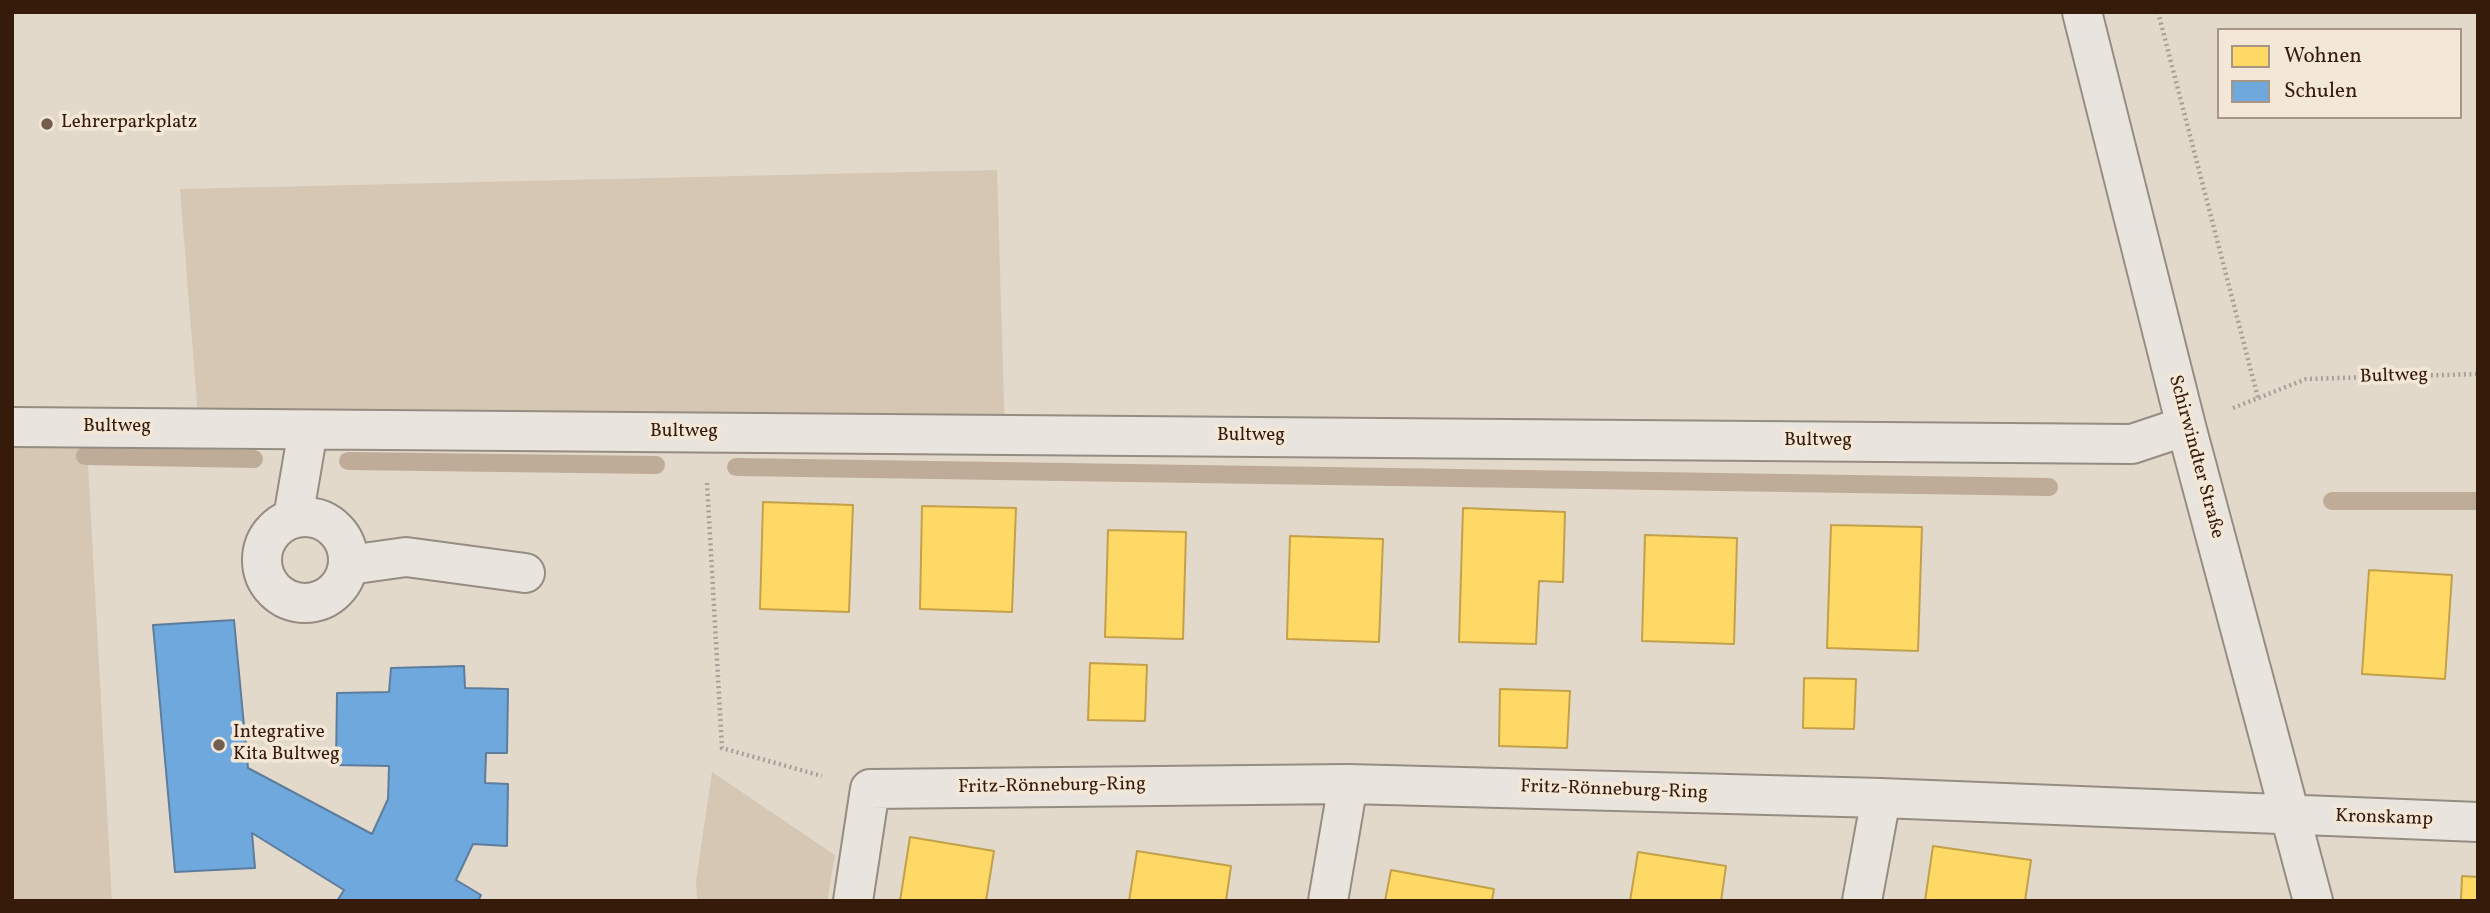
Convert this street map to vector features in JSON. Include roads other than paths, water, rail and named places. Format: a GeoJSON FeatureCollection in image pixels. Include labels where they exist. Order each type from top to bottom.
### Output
{"type":"FeatureCollection","features":[{"type":"Feature","properties":{"kind":"street","name":"Schirwindter Straße"},"geometry":{"type":"LineString","coordinates":[[2082,12],[2186,426],[2313,901]]}},
{"type":"Feature","properties":{"kind":"street","name":"Bultweg"},"geometry":{"type":"LineString","coordinates":[[12,428],[2132,444],[2186,426]]}},
{"type":"Feature","properties":{"kind":"street"},"geometry":{"type":"LineString","coordinates":[[293,517],[308,430]]}},
{"type":"Feature","properties":{"kind":"street"},"geometry":{"type":"LineString","coordinates":[[310,516],[327,521],[340,532],[348,548],[349,565],[344,581],[333,594],[318,602],[301,604],[285,599],[272,588],[263,572],[262,555],[267,539],[277,526],[293,517],[310,516]]}},
{"type":"Feature","properties":{"kind":"street"},"geometry":{"type":"LineString","coordinates":[[349,565],[406,557],[525,573]]}},
{"type":"Feature","properties":{"kind":"street","name":"Fritz-Rönneburg-Ring"},"geometry":{"type":"LineString","coordinates":[[853,901],[870,789],[1348,784],[1881,798],[2289,816]]}},
{"type":"Feature","properties":{"kind":"street"},"geometry":{"type":"LineString","coordinates":[[1328,901],[1348,784]]}},
{"type":"Feature","properties":{"kind":"street"},"geometry":{"type":"LineString","coordinates":[[1862,901],[1881,798]]}},
{"type":"Feature","properties":{"kind":"street","name":"Kronskamp"},"geometry":{"type":"LineString","coordinates":[[2289,816],[2478,822]]}},
{"type":"Feature","properties":{"kind":"waterway"},"geometry":{"type":"LineString","coordinates":[[85,456],[254,459]]}},
{"type":"Feature","properties":{"kind":"waterway"},"geometry":{"type":"LineString","coordinates":[[348,461],[656,465]]}},
{"type":"Feature","properties":{"kind":"waterway"},"geometry":{"type":"LineString","coordinates":[[736,467],[2049,487]]}},
{"type":"Feature","properties":{"kind":"waterway"},"geometry":{"type":"LineString","coordinates":[[2332,501],[2478,501]]}},
{"type":"Feature","properties":{"kind":"place","name":"Lehrerparkplatz"},"geometry":{"type":"Point","coordinates":[47,124]}},
{"type":"Feature","properties":{"kind":"place","name":"Integrative Kita Bultweg"},"geometry":{"type":"Point","coordinates":[219,745]}}]}
